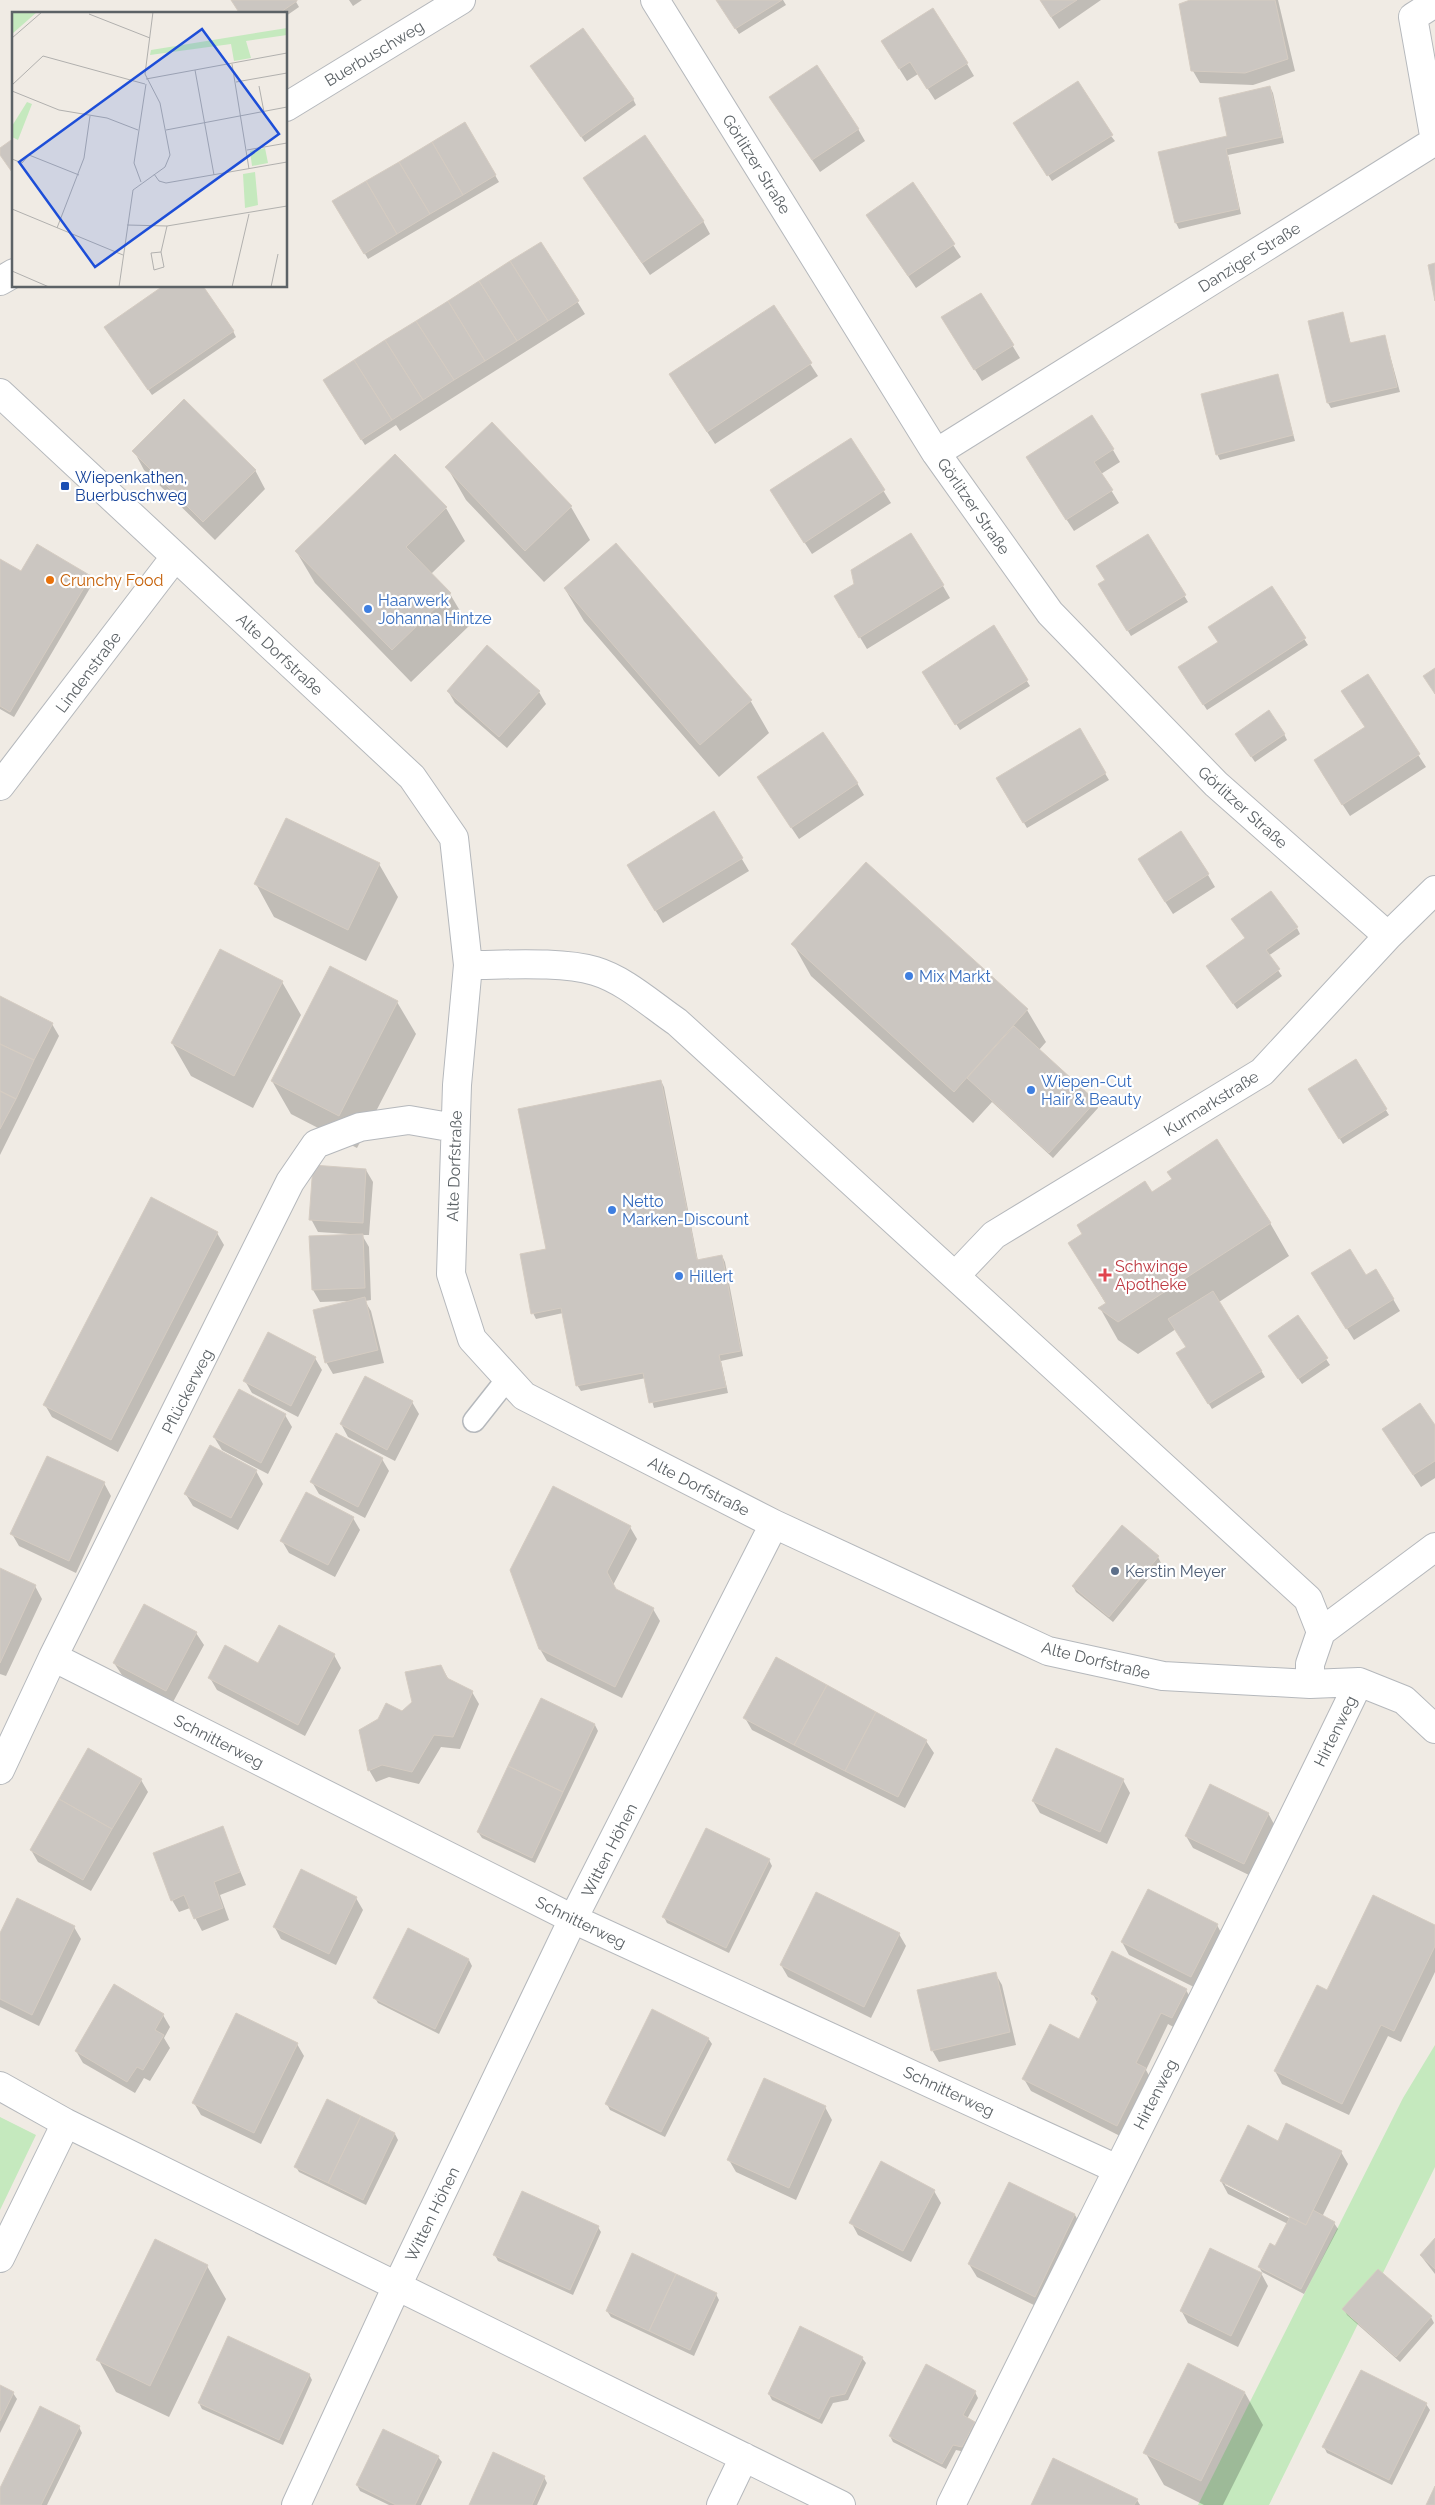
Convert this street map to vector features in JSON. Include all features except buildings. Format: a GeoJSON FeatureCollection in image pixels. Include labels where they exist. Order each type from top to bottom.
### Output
{"type":"FeatureCollection","features":[{"type":"Feature","properties":{"kind":"street","name":"Buerbuschweg"},"geometry":{"type":"LineString","coordinates":[[288,106],[461,0]]}},
{"type":"Feature","properties":{"kind":"street","name":"Görlitzer Straße"},"geometry":{"type":"LineString","coordinates":[[655,0],[936,453],[1050,614],[1216,784],[1388,936]]}},
{"type":"Feature","properties":{"kind":"street","name":"Danziger Straße"},"geometry":{"type":"LineString","coordinates":[[936,453],[1435,140],[1413,17],[1435,3]]}},
{"type":"Feature","properties":{"kind":"street"},"geometry":{"type":"LineString","coordinates":[[0,282],[12,274]]}},
{"type":"Feature","properties":{"kind":"street","name":"Alte Dorfstraße"},"geometry":{"type":"LineString","coordinates":[[0,393],[412,777],[454,838],[468,965],[455,1128],[451,1274],[472,1338],[524,1396],[774,1524],[1048,1651],[1163,1676],[1310,1684],[1359,1682],[1404,1700],[1435,1729]]}},
{"type":"Feature","properties":{"kind":"street","name":"Lindenstraße"},"geometry":{"type":"LineString","coordinates":[[0,786],[175,558]]}},
{"type":"Feature","properties":{"kind":"street","name":"Kurmarkstraße"},"geometry":{"type":"LineString","coordinates":[[955,1276],[994,1235],[1262,1072],[1388,936],[1435,890]]}},
{"type":"Feature","properties":{"kind":"street"},"geometry":{"type":"LineString","coordinates":[[468,965],[542,965],[595,971],[615,979],[677,1022],[1308,1599],[1321,1632]]}},
{"type":"Feature","properties":{"kind":"street","name":"Pflückerweg"},"geometry":{"type":"LineString","coordinates":[[0,1770],[53,1657],[290,1182],[316,1144],[360,1127],[409,1120],[455,1128]]}},
{"type":"Feature","properties":{"kind":"street","name":"Witten Höhen"},"geometry":{"type":"LineString","coordinates":[[296,2505],[397,2286],[573,1919],[774,1524]]}},
{"type":"Feature","properties":{"kind":"street"},"geometry":{"type":"LineString","coordinates":[[1310,1684],[1310,1664],[1321,1632],[1435,1547]]}},
{"type":"Feature","properties":{"kind":"street","name":"Schnitterweg"},"geometry":{"type":"LineString","coordinates":[[53,1657],[573,1919],[1117,2168]]}},
{"type":"Feature","properties":{"kind":"street","name":"Hirtenweg"},"geometry":{"type":"LineString","coordinates":[[950,2505],[1117,2168],[1238,1934],[1359,1682]]}},
{"type":"Feature","properties":{"kind":"street"},"geometry":{"type":"LineString","coordinates":[[0,2086],[66,2123],[841,2505]]}},
{"type":"Feature","properties":{"kind":"street"},"geometry":{"type":"LineString","coordinates":[[0,2258],[66,2123]]}},
{"type":"Feature","properties":{"kind":"street"},"geometry":{"type":"LineString","coordinates":[[721,2505],[744,2457]]}},
{"type":"Feature","properties":{"kind":"lane"},"geometry":{"type":"LineString","coordinates":[[474,1421],[508,1378]]}},
{"type":"Feature","properties":{"kind":"green space"},"geometry":{"type":"Polygon","coordinates":[[[1435,2045],[1435,2167],[1269,2505],[1198,2505],[1403,2098],[1435,2045]]]}},
{"type":"Feature","properties":{"kind":"green space"},"geometry":{"type":"Polygon","coordinates":[[[0,2117],[36,2135],[0,2210],[0,2117]]]}},
{"type":"Feature","properties":{"kind":"place","name":"Wiepenkathen, Buerbuschweg"},"geometry":{"type":"Point","coordinates":[65,486]}},
{"type":"Feature","properties":{"kind":"place","name":"Crunchy Food"},"geometry":{"type":"Point","coordinates":[50,580]}},
{"type":"Feature","properties":{"kind":"place","name":"Haarwerk Johanna Hintze"},"geometry":{"type":"Point","coordinates":[368,609]}},
{"type":"Feature","properties":{"kind":"place","name":"Mix Markt"},"geometry":{"type":"Point","coordinates":[909,976]}},
{"type":"Feature","properties":{"kind":"place","name":"Wiepen-Cut Hair & Beauty"},"geometry":{"type":"Point","coordinates":[1031,1090]}},
{"type":"Feature","properties":{"kind":"place","name":"Netto Marken-Discount"},"geometry":{"type":"Point","coordinates":[612,1210]}},
{"type":"Feature","properties":{"kind":"place","name":"Schwinge Apotheke"},"geometry":{"type":"Point","coordinates":[1105,1275]}},
{"type":"Feature","properties":{"kind":"place","name":"Hillert"},"geometry":{"type":"Point","coordinates":[679,1276]}},
{"type":"Feature","properties":{"kind":"place","name":"Kerstin Meyer"},"geometry":{"type":"Point","coordinates":[1115,1571]}}]}
